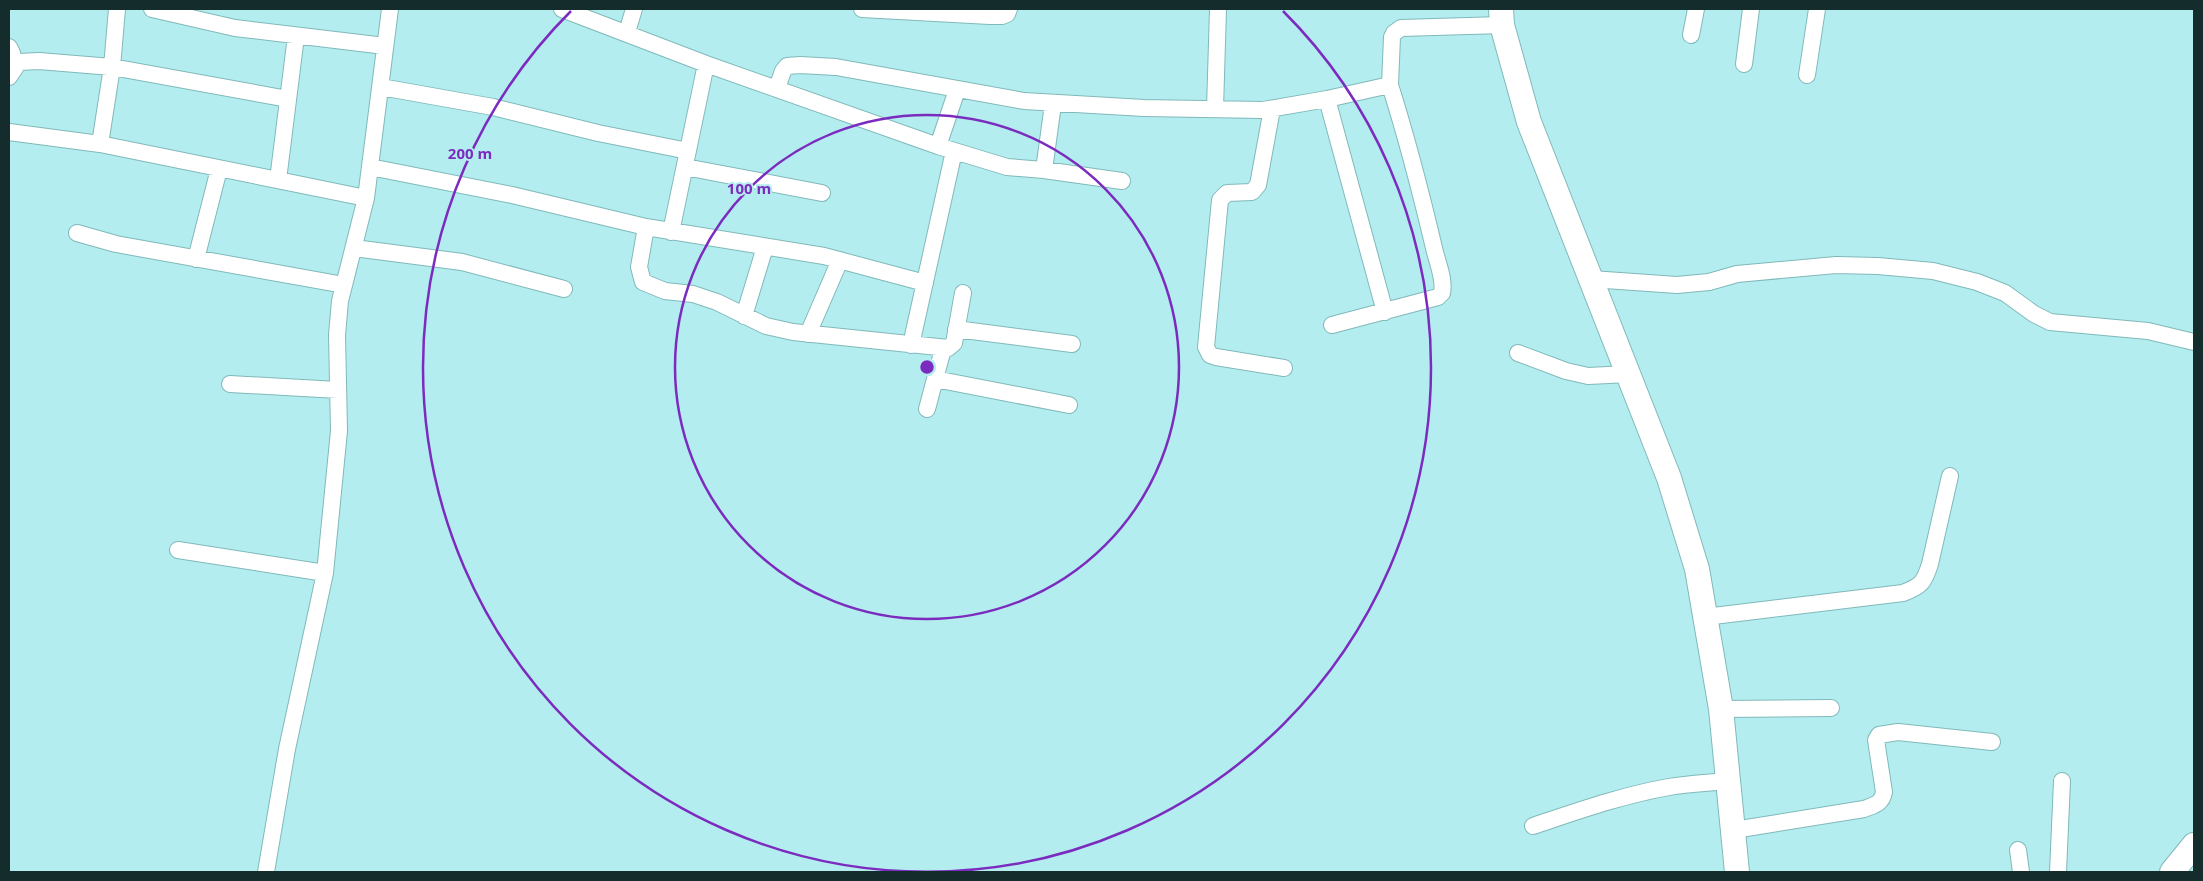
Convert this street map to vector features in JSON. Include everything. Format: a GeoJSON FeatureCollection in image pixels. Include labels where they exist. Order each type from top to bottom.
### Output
{"type":"FeatureCollection","features":[{"type":"Feature","properties":{"kind":"street"},"geometry":{"type":"LineString","coordinates":[[100,144],[112,67],[117,9]]}},
{"type":"Feature","properties":{"kind":"street"},"geometry":{"type":"LineString","coordinates":[[152,9],[235,28],[385,46]]}},
{"type":"Feature","properties":{"kind":"street"},"geometry":{"type":"LineString","coordinates":[[266,872],[286,749],[325,573],[339,431],[337,335],[340,300],[366,198],[390,9]]}},
{"type":"Feature","properties":{"kind":"street"},"geometry":{"type":"LineString","coordinates":[[562,9],[627,32],[706,64],[954,151],[1007,167],[1122,180]]}},
{"type":"Feature","properties":{"kind":"street"},"geometry":{"type":"LineString","coordinates":[[627,32],[634,9]]}},
{"type":"Feature","properties":{"kind":"street"},"geometry":{"type":"LineString","coordinates":[[862,9],[998,16],[1007,14],[1009,9]]}},
{"type":"Feature","properties":{"kind":"street"},"geometry":{"type":"LineString","coordinates":[[1214,109],[1218,9]]}},
{"type":"Feature","properties":{"kind":"street"},"geometry":{"type":"LineString","coordinates":[[1691,35],[1696,9]]}},
{"type":"Feature","properties":{"kind":"street"},"geometry":{"type":"LineString","coordinates":[[1744,64],[1751,9]]}},
{"type":"Feature","properties":{"kind":"street"},"geometry":{"type":"LineString","coordinates":[[1807,75],[1817,9]]}},
{"type":"Feature","properties":{"kind":"street"},"geometry":{"type":"LineString","coordinates":[[1332,324],[1386,312],[1438,297],[1443,288],[1427,218],[1390,85],[1392,37],[1397,30],[1410,27],[1502,17],[1529,122],[1630,374],[1669,478],[1698,569],[1721,710],[1737,872]]}},
{"type":"Feature","properties":{"kind":"street"},"geometry":{"type":"LineString","coordinates":[[278,180],[296,36]]}},
{"type":"Feature","properties":{"kind":"street"},"geometry":{"type":"LineString","coordinates":[[9,47],[12,53],[12,72]]}},
{"type":"Feature","properties":{"kind":"street"},"geometry":{"type":"LineString","coordinates":[[12,72],[25,60],[112,67],[288,98]]}},
{"type":"Feature","properties":{"kind":"street"},"geometry":{"type":"LineString","coordinates":[[671,232],[706,64]]}},
{"type":"Feature","properties":{"kind":"street"},"geometry":{"type":"LineString","coordinates":[[777,88],[783,71],[791,65],[845,69],[917,80],[957,90],[1053,104],[1214,109],[1272,108],[1327,99],[1390,85]]}},
{"type":"Feature","properties":{"kind":"street"},"geometry":{"type":"LineString","coordinates":[[381,88],[493,107],[822,193]]}},
{"type":"Feature","properties":{"kind":"street"},"geometry":{"type":"LineString","coordinates":[[938,146],[957,90]]}},
{"type":"Feature","properties":{"kind":"street"},"geometry":{"type":"LineString","coordinates":[[1327,99],[1386,312]]}},
{"type":"Feature","properties":{"kind":"street"},"geometry":{"type":"LineString","coordinates":[[1044,170],[1053,104]]}},
{"type":"Feature","properties":{"kind":"street"},"geometry":{"type":"LineString","coordinates":[[1272,108],[1258,185],[1252,192],[1227,193],[1220,200],[1206,347],[1210,355],[1216,357],[1284,368]]}},
{"type":"Feature","properties":{"kind":"street"},"geometry":{"type":"LineString","coordinates":[[9,132],[100,144],[366,198]]}},
{"type":"Feature","properties":{"kind":"street"},"geometry":{"type":"LineString","coordinates":[[911,345],[954,151]]}},
{"type":"Feature","properties":{"kind":"street"},"geometry":{"type":"LineString","coordinates":[[370,167],[512,195],[671,232],[765,246],[840,260],[925,283]]}},
{"type":"Feature","properties":{"kind":"street"},"geometry":{"type":"LineString","coordinates":[[196,259],[218,168]]}},
{"type":"Feature","properties":{"kind":"street"},"geometry":{"type":"LineString","coordinates":[[646,227],[638,267],[643,282],[665,291],[693,294],[717,302],[766,326],[808,334],[943,349],[954,343],[963,293]]}},
{"type":"Feature","properties":{"kind":"street"},"geometry":{"type":"LineString","coordinates":[[77,233],[116,244],[344,284]]}},
{"type":"Feature","properties":{"kind":"street"},"geometry":{"type":"LineString","coordinates":[[744,316],[765,246]]}},
{"type":"Feature","properties":{"kind":"street"},"geometry":{"type":"LineString","coordinates":[[354,248],[462,262],[564,289]]}},
{"type":"Feature","properties":{"kind":"street"},"geometry":{"type":"LineString","coordinates":[[808,334],[840,260]]}},
{"type":"Feature","properties":{"kind":"street"},"geometry":{"type":"LineString","coordinates":[[1591,279],[1677,285],[1694,284],[1737,274],[1836,265],[1933,270],[1977,282],[2005,293],[2034,314],[2050,322],[2148,331],[2194,342]]}},
{"type":"Feature","properties":{"kind":"street"},"geometry":{"type":"LineString","coordinates":[[956,329],[1072,344]]}},
{"type":"Feature","properties":{"kind":"street"},"geometry":{"type":"LineString","coordinates":[[927,409],[943,349]]}},
{"type":"Feature","properties":{"kind":"street"},"geometry":{"type":"LineString","coordinates":[[1518,352],[1566,371],[1588,376],[1630,374]]}},
{"type":"Feature","properties":{"kind":"street"},"geometry":{"type":"LineString","coordinates":[[935,378],[1069,405]]}},
{"type":"Feature","properties":{"kind":"street"},"geometry":{"type":"LineString","coordinates":[[230,384],[338,390]]}},
{"type":"Feature","properties":{"kind":"street"},"geometry":{"type":"LineString","coordinates":[[1705,617],[1903,594],[1919,587],[1927,574],[1930,564],[1950,476]]}},
{"type":"Feature","properties":{"kind":"street"},"geometry":{"type":"LineString","coordinates":[[178,550],[325,573]]}},
{"type":"Feature","properties":{"kind":"street"},"geometry":{"type":"LineString","coordinates":[[1721,710],[1831,708]]}},
{"type":"Feature","properties":{"kind":"street"},"geometry":{"type":"LineString","coordinates":[[1734,830],[1864,809],[1879,803],[1883,799],[1884,792],[1876,740],[1879,735],[1898,732],[1992,742]]}},
{"type":"Feature","properties":{"kind":"street"},"geometry":{"type":"LineString","coordinates":[[1533,826],[1601,803],[1631,796],[1670,787],[1727,781]]}},
{"type":"Feature","properties":{"kind":"street"},"geometry":{"type":"LineString","coordinates":[[2058,872],[2062,781]]}},
{"type":"Feature","properties":{"kind":"street"},"geometry":{"type":"LineString","coordinates":[[2172,872],[2194,845]]}},
{"type":"Feature","properties":{"kind":"street"},"geometry":{"type":"LineString","coordinates":[[2018,850],[2021,872]]}}]}
